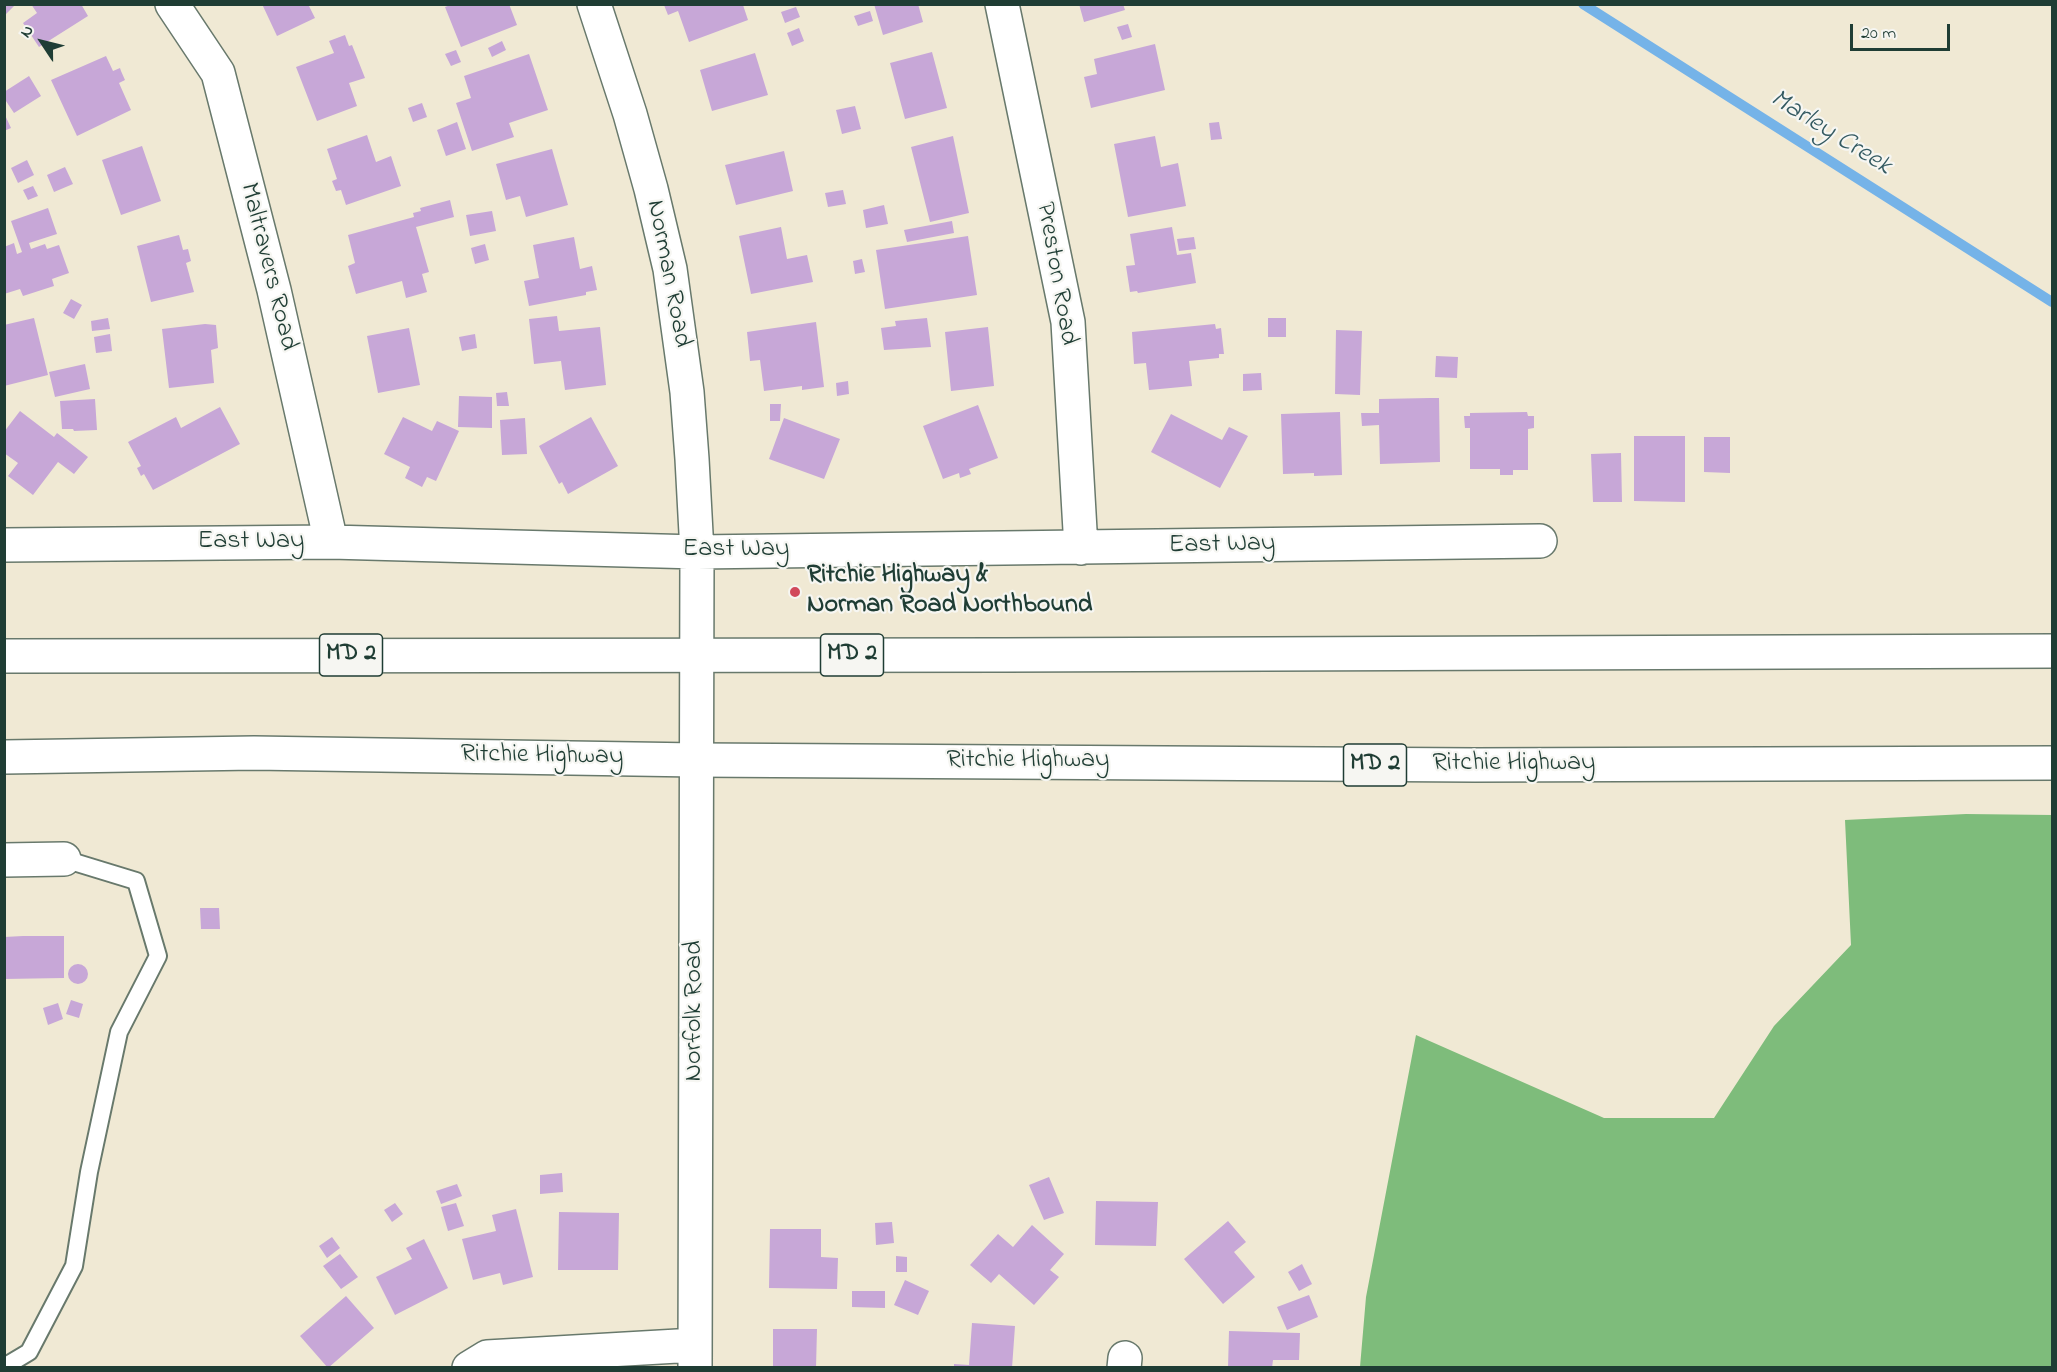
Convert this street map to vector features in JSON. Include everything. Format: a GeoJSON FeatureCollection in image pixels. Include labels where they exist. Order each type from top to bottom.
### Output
{"type":"FeatureCollection","features":[{"type":"Feature","properties":{"kind":"street","name":"Maltravers Road"},"geometry":{"type":"LineString","coordinates":[[172,4],[218,73],[274,290],[331,542]]}},
{"type":"Feature","properties":{"kind":"street","name":"Norman Road"},"geometry":{"type":"LineString","coordinates":[[594,4],[630,114],[670,269],[687,392],[697,552],[697,655]]}},
{"type":"Feature","properties":{"kind":"street","name":"Preston Road"},"geometry":{"type":"LineString","coordinates":[[1002,4],[1068,322],[1082,548]]}},
{"type":"Feature","properties":{"kind":"street","name":"East Way"},"geometry":{"type":"LineString","coordinates":[[4,545],[331,542],[697,552],[1540,541]]}},
{"type":"Feature","properties":{"kind":"street","name":"MD 2"},"geometry":{"type":"LineString","coordinates":[[4,656],[2052,651]]}},
{"type":"Feature","properties":{"kind":"street","name":"Norfolk Road"},"geometry":{"type":"LineString","coordinates":[[695,1356],[697,655]]}},
{"type":"Feature","properties":{"kind":"street","name":"Ritchie Highway"},"geometry":{"type":"LineString","coordinates":[[4,757],[254,753],[697,760],[1463,765],[2052,763]]}},
{"type":"Feature","properties":{"kind":"street"},"geometry":{"type":"LineString","coordinates":[[4,861],[64,859]]}},
{"type":"Feature","properties":{"kind":"street"},"geometry":{"type":"LineString","coordinates":[[469,1368],[487,1358],[695,1356]]}},
{"type":"Feature","properties":{"kind":"lane"},"geometry":{"type":"LineString","coordinates":[[4,1367],[29,1352],[74,1266],[89,1172],[119,1032],[158,956],[136,881],[64,859]]}},
{"type":"Feature","properties":{"kind":"green space"},"geometry":{"type":"Polygon","coordinates":[[[1966,814],[2052,815],[2052,1367],[1360,1367],[1366,1297],[1416,1035],[1604,1118],[1714,1118],[1774,1026],[1851,945],[1845,820],[1966,814]]]}},
{"type":"Feature","properties":{"kind":"building"},"geometry":{"type":"Polygon","coordinates":[[[4,4],[16,4],[4,16],[4,4]]]}},
{"type":"Feature","properties":{"kind":"building"},"geometry":{"type":"Polygon","coordinates":[[[31,4],[81,4],[88,16],[39,47],[23,23],[37,13],[31,4]]]}},
{"type":"Feature","properties":{"kind":"building"},"geometry":{"type":"Polygon","coordinates":[[[262,4],[308,4],[315,18],[277,36],[262,4]]]}},
{"type":"Feature","properties":{"kind":"building"},"geometry":{"type":"Polygon","coordinates":[[[453,4],[509,4],[517,25],[461,47],[445,7],[453,4]]]}},
{"type":"Feature","properties":{"kind":"building"},"geometry":{"type":"Polygon","coordinates":[[[874,4],[918,4],[923,22],[883,35],[874,4]]]}},
{"type":"Feature","properties":{"kind":"building"},"geometry":{"type":"Polygon","coordinates":[[[1079,4],[1123,4],[1125,10],[1084,22],[1079,4]]]}},
{"type":"Feature","properties":{"kind":"building"},"geometry":{"type":"Polygon","coordinates":[[[664,5],[743,5],[748,20],[689,42],[678,11],[668,15],[664,5]]]}},
{"type":"Feature","properties":{"kind":"building"},"geometry":{"type":"Polygon","coordinates":[[[796,7],[800,17],[785,23],[781,12],[796,7]]]}},
{"type":"Feature","properties":{"kind":"building"},"geometry":{"type":"Polygon","coordinates":[[[870,11],[873,21],[858,26],[854,16],[870,11]]]}},
{"type":"Feature","properties":{"kind":"building"},"geometry":{"type":"Polygon","coordinates":[[[1128,24],[1132,37],[1122,40],[1117,27],[1128,24]]]}},
{"type":"Feature","properties":{"kind":"building"},"geometry":{"type":"Polygon","coordinates":[[[799,28],[804,41],[792,46],[787,33],[799,28]]]}},
{"type":"Feature","properties":{"kind":"building"},"geometry":{"type":"Polygon","coordinates":[[[345,35],[349,46],[352,45],[365,78],[349,83],[357,106],[317,121],[296,67],[334,53],[329,41],[345,35]]]}},
{"type":"Feature","properties":{"kind":"building"},"geometry":{"type":"Polygon","coordinates":[[[502,41],[506,50],[492,57],[488,48],[502,41]]]}},
{"type":"Feature","properties":{"kind":"building"},"geometry":{"type":"Polygon","coordinates":[[[1155,44],[1165,90],[1091,108],[1084,77],[1097,74],[1094,59],[1155,44]]]}},
{"type":"Feature","properties":{"kind":"building"},"geometry":{"type":"Polygon","coordinates":[[[456,50],[461,62],[451,66],[445,54],[456,50]]]}},
{"type":"Feature","properties":{"kind":"building"},"geometry":{"type":"Polygon","coordinates":[[[932,52],[947,108],[905,119],[890,63],[932,52]]]}},
{"type":"Feature","properties":{"kind":"building"},"geometry":{"type":"Polygon","coordinates":[[[755,53],[768,95],[712,111],[700,70],[755,53]]]}},
{"type":"Feature","properties":{"kind":"building"},"geometry":{"type":"Polygon","coordinates":[[[529,54],[548,110],[509,123],[514,137],[472,151],[456,103],[471,98],[464,76],[529,54]]]}},
{"type":"Feature","properties":{"kind":"building"},"geometry":{"type":"Polygon","coordinates":[[[106,56],[113,71],[120,68],[125,80],[119,83],[131,110],[77,136],[51,80],[106,56]]]}},
{"type":"Feature","properties":{"kind":"building"},"geometry":{"type":"Polygon","coordinates":[[[29,76],[41,96],[14,113],[4,98],[4,92],[29,76]]]}},
{"type":"Feature","properties":{"kind":"building"},"geometry":{"type":"Polygon","coordinates":[[[422,103],[427,117],[413,122],[408,108],[422,103]]]}},
{"type":"Feature","properties":{"kind":"building"},"geometry":{"type":"Polygon","coordinates":[[[855,106],[861,129],[842,134],[836,110],[855,106]]]}},
{"type":"Feature","properties":{"kind":"building"},"geometry":{"type":"Polygon","coordinates":[[[4,113],[11,128],[4,131],[4,113]]]}},
{"type":"Feature","properties":{"kind":"building"},"geometry":{"type":"Polygon","coordinates":[[[457,122],[466,149],[446,156],[437,130],[457,122]]]}},
{"type":"Feature","properties":{"kind":"building"},"geometry":{"type":"Polygon","coordinates":[[[1219,122],[1222,139],[1211,140],[1209,123],[1219,122]]]}},
{"type":"Feature","properties":{"kind":"building"},"geometry":{"type":"Polygon","coordinates":[[[367,135],[376,162],[391,156],[401,186],[346,205],[341,190],[336,191],[332,181],[337,179],[327,149],[367,135]]]}},
{"type":"Feature","properties":{"kind":"building"},"geometry":{"type":"Polygon","coordinates":[[[953,136],[969,213],[930,222],[911,147],[953,136]]]}},
{"type":"Feature","properties":{"kind":"building"},"geometry":{"type":"Polygon","coordinates":[[[1155,136],[1161,167],[1178,163],[1186,206],[1128,217],[1114,144],[1155,136]]]}},
{"type":"Feature","properties":{"kind":"building"},"geometry":{"type":"Polygon","coordinates":[[[142,146],[161,201],[121,215],[102,160],[142,146]]]}},
{"type":"Feature","properties":{"kind":"building"},"geometry":{"type":"Polygon","coordinates":[[[552,149],[568,205],[526,217],[520,196],[506,200],[496,164],[552,149]]]}},
{"type":"Feature","properties":{"kind":"building"},"geometry":{"type":"Polygon","coordinates":[[[784,151],[793,191],[736,205],[725,165],[784,151]]]}},
{"type":"Feature","properties":{"kind":"building"},"geometry":{"type":"Polygon","coordinates":[[[27,160],[34,175],[18,183],[11,168],[27,160]]]}},
{"type":"Feature","properties":{"kind":"building"},"geometry":{"type":"Polygon","coordinates":[[[65,167],[73,184],[54,192],[47,175],[65,167]]]}},
{"type":"Feature","properties":{"kind":"building"},"geometry":{"type":"Polygon","coordinates":[[[33,186],[38,196],[28,200],[23,190],[33,186]]]}},
{"type":"Feature","properties":{"kind":"building"},"geometry":{"type":"Polygon","coordinates":[[[843,190],[846,204],[828,207],[825,193],[843,190]]]}},
{"type":"Feature","properties":{"kind":"building"},"geometry":{"type":"Polygon","coordinates":[[[450,200],[454,217],[416,227],[429,272],[422,274],[427,292],[406,298],[402,281],[356,294],[348,266],[355,263],[348,235],[414,217],[413,213],[421,211],[420,208],[450,200]]]}},
{"type":"Feature","properties":{"kind":"building"},"geometry":{"type":"Polygon","coordinates":[[[884,205],[888,224],[866,228],[863,210],[884,205]]]}},
{"type":"Feature","properties":{"kind":"building"},"geometry":{"type":"Polygon","coordinates":[[[48,208],[57,234],[29,243],[31,249],[45,244],[47,249],[59,245],[69,273],[52,279],[54,286],[23,296],[20,289],[4,294],[4,247],[14,243],[17,254],[22,252],[11,221],[48,208]]]}},
{"type":"Feature","properties":{"kind":"building"},"geometry":{"type":"Polygon","coordinates":[[[492,211],[496,231],[470,236],[466,215],[492,211]]]}},
{"type":"Feature","properties":{"kind":"building"},"geometry":{"type":"Polygon","coordinates":[[[952,221],[954,233],[907,242],[904,230],[952,221]]]}},
{"type":"Feature","properties":{"kind":"building"},"geometry":{"type":"Polygon","coordinates":[[[781,227],[787,259],[807,255],[813,282],[751,294],[739,236],[781,227]]]}},
{"type":"Feature","properties":{"kind":"building"},"geometry":{"type":"Polygon","coordinates":[[[1172,227],[1177,255],[1191,253],[1196,283],[1138,293],[1137,291],[1130,292],[1126,266],[1135,265],[1130,234],[1172,227]]]}},
{"type":"Feature","properties":{"kind":"building"},"geometry":{"type":"Polygon","coordinates":[[[179,235],[183,250],[188,249],[191,261],[186,263],[194,292],[151,302],[137,246],[179,235]]]}},
{"type":"Feature","properties":{"kind":"building"},"geometry":{"type":"Polygon","coordinates":[[[968,236],[977,295],[885,309],[876,250],[968,236]]]}},
{"type":"Feature","properties":{"kind":"building"},"geometry":{"type":"Polygon","coordinates":[[[574,237],[580,269],[592,266],[597,290],[586,292],[586,295],[529,306],[524,281],[539,278],[533,245],[574,237]]]}},
{"type":"Feature","properties":{"kind":"building"},"geometry":{"type":"Polygon","coordinates":[[[1194,237],[1196,249],[1179,251],[1177,239],[1194,237]]]}},
{"type":"Feature","properties":{"kind":"building"},"geometry":{"type":"Polygon","coordinates":[[[485,244],[489,260],[475,264],[471,248],[485,244]]]}},
{"type":"Feature","properties":{"kind":"building"},"geometry":{"type":"Polygon","coordinates":[[[862,259],[865,272],[855,274],[853,261],[862,259]]]}},
{"type":"Feature","properties":{"kind":"building"},"geometry":{"type":"Polygon","coordinates":[[[71,299],[82,305],[74,319],[63,313],[71,299]]]}},
{"type":"Feature","properties":{"kind":"building"},"geometry":{"type":"Polygon","coordinates":[[[557,316],[559,331],[600,327],[606,385],[565,390],[561,361],[534,364],[529,319],[557,316]]]}},
{"type":"Feature","properties":{"kind":"building"},"geometry":{"type":"Polygon","coordinates":[[[34,318],[48,375],[4,386],[4,325],[34,318]]]}},
{"type":"Feature","properties":{"kind":"building"},"geometry":{"type":"Polygon","coordinates":[[[108,318],[110,329],[92,331],[91,321],[108,318]]]}},
{"type":"Feature","properties":{"kind":"building"},"geometry":{"type":"Polygon","coordinates":[[[927,318],[931,347],[884,350],[881,328],[896,326],[895,321],[927,318]]]}},
{"type":"Feature","properties":{"kind":"building"},"geometry":{"type":"Polygon","coordinates":[[[1268,318],[1286,318],[1286,337],[1268,337],[1268,318]]]}},
{"type":"Feature","properties":{"kind":"building"},"geometry":{"type":"Polygon","coordinates":[[[816,322],[824,387],[802,390],[802,386],[764,391],[760,360],[750,361],[747,332],[816,322]]]}},
{"type":"Feature","properties":{"kind":"building"},"geometry":{"type":"Polygon","coordinates":[[[205,324],[216,325],[218,348],[211,350],[214,383],[169,388],[162,329],[205,324]]]}},
{"type":"Feature","properties":{"kind":"building"},"geometry":{"type":"Polygon","coordinates":[[[1215,324],[1216,329],[1221,328],[1224,354],[1219,354],[1219,358],[1189,361],[1192,386],[1149,390],[1146,363],[1134,364],[1132,332],[1215,324]]]}},
{"type":"Feature","properties":{"kind":"building"},"geometry":{"type":"Polygon","coordinates":[[[988,327],[994,386],[951,391],[945,332],[988,327]]]}},
{"type":"Feature","properties":{"kind":"building"},"geometry":{"type":"Polygon","coordinates":[[[409,328],[420,385],[378,393],[367,336],[409,328]]]}},
{"type":"Feature","properties":{"kind":"building"},"geometry":{"type":"Polygon","coordinates":[[[1336,330],[1362,331],[1360,395],[1335,394],[1336,330]]]}},
{"type":"Feature","properties":{"kind":"building"},"geometry":{"type":"Polygon","coordinates":[[[110,334],[112,351],[96,353],[94,337],[110,334]]]}},
{"type":"Feature","properties":{"kind":"building"},"geometry":{"type":"Polygon","coordinates":[[[475,334],[477,348],[462,351],[459,337],[475,334]]]}},
{"type":"Feature","properties":{"kind":"building"},"geometry":{"type":"Polygon","coordinates":[[[1436,356],[1458,357],[1457,378],[1435,377],[1436,356]]]}},
{"type":"Feature","properties":{"kind":"building"},"geometry":{"type":"Polygon","coordinates":[[[85,364],[90,389],[55,397],[49,372],[85,364]]]}},
{"type":"Feature","properties":{"kind":"building"},"geometry":{"type":"Polygon","coordinates":[[[1261,373],[1262,390],[1243,391],[1243,374],[1261,373]]]}},
{"type":"Feature","properties":{"kind":"building"},"geometry":{"type":"Polygon","coordinates":[[[848,381],[849,394],[837,396],[836,383],[848,381]]]}},
{"type":"Feature","properties":{"kind":"building"},"geometry":{"type":"Polygon","coordinates":[[[507,392],[509,406],[497,406],[496,393],[507,392]]]}},
{"type":"Feature","properties":{"kind":"building"},"geometry":{"type":"Polygon","coordinates":[[[459,396],[492,397],[492,428],[458,427],[459,396]]]}},
{"type":"Feature","properties":{"kind":"building"},"geometry":{"type":"Polygon","coordinates":[[[1439,398],[1440,462],[1380,464],[1379,425],[1362,426],[1361,413],[1379,413],[1379,399],[1439,398]]]}},
{"type":"Feature","properties":{"kind":"building"},"geometry":{"type":"Polygon","coordinates":[[[95,399],[97,430],[62,429],[60,401],[95,399]]]}},
{"type":"Feature","properties":{"kind":"building"},"geometry":{"type":"Polygon","coordinates":[[[770,404],[781,404],[780,421],[770,421],[770,404]]]}},
{"type":"Feature","properties":{"kind":"building"},"geometry":{"type":"Polygon","coordinates":[[[978,405],[998,458],[969,469],[971,474],[960,478],[959,473],[943,479],[923,426],[978,405]]]}},
{"type":"Feature","properties":{"kind":"building"},"geometry":{"type":"Polygon","coordinates":[[[220,407],[240,444],[153,490],[144,474],[141,476],[137,468],[141,466],[128,442],[176,417],[181,428],[220,407]]]}},
{"type":"Feature","properties":{"kind":"building"},"geometry":{"type":"Polygon","coordinates":[[[20,411],[54,437],[57,433],[88,457],[74,474],[58,462],[33,495],[8,476],[18,463],[4,453],[4,432],[20,411]]]}},
{"type":"Feature","properties":{"kind":"building"},"geometry":{"type":"Polygon","coordinates":[[[1340,412],[1342,475],[1283,474],[1281,414],[1340,412]]]}},
{"type":"Feature","properties":{"kind":"building"},"geometry":{"type":"Polygon","coordinates":[[[1527,412],[1528,416],[1534,416],[1534,428],[1528,429],[1528,470],[1513,470],[1513,475],[1500,475],[1500,469],[1470,469],[1470,428],[1465,428],[1464,416],[1470,416],[1470,413],[1527,412]]]}},
{"type":"Feature","properties":{"kind":"building"},"geometry":{"type":"Polygon","coordinates":[[[1171,414],[1222,440],[1229,427],[1248,436],[1220,488],[1151,452],[1171,414]]]}},
{"type":"Feature","properties":{"kind":"building"},"geometry":{"type":"Polygon","coordinates":[[[403,417],[432,431],[437,421],[459,431],[436,481],[427,477],[422,487],[405,478],[410,467],[384,454],[403,417]]]}},
{"type":"Feature","properties":{"kind":"building"},"geometry":{"type":"Polygon","coordinates":[[[591,417],[618,466],[568,494],[562,482],[559,484],[539,446],[591,417]]]}},
{"type":"Feature","properties":{"kind":"building"},"geometry":{"type":"Polygon","coordinates":[[[525,418],[527,454],[502,455],[500,420],[525,418]]]}},
{"type":"Feature","properties":{"kind":"building"},"geometry":{"type":"Polygon","coordinates":[[[784,418],[840,439],[824,479],[769,459],[784,418]]]}},
{"type":"Feature","properties":{"kind":"building"},"geometry":{"type":"Polygon","coordinates":[[[1634,436],[1685,436],[1685,502],[1634,501],[1634,436]]]}},
{"type":"Feature","properties":{"kind":"building"},"geometry":{"type":"Polygon","coordinates":[[[1704,437],[1730,437],[1730,473],[1704,472],[1704,437]]]}},
{"type":"Feature","properties":{"kind":"building"},"geometry":{"type":"Polygon","coordinates":[[[1621,453],[1622,502],[1593,502],[1591,454],[1621,453]]]}},
{"type":"Feature","properties":{"kind":"building"},"geometry":{"type":"Polygon","coordinates":[[[200,908],[219,908],[220,929],[201,929],[200,908]]]}},
{"type":"Feature","properties":{"kind":"building"},"geometry":{"type":"Polygon","coordinates":[[[64,936],[64,978],[4,979],[4,937],[64,936]]]}},
{"type":"Feature","properties":{"kind":"building"},"geometry":{"type":"Polygon","coordinates":[[[78,964],[85,967],[88,974],[85,981],[78,984],[71,981],[68,974],[71,967],[78,964]]]}},
{"type":"Feature","properties":{"kind":"building"},"geometry":{"type":"Polygon","coordinates":[[[71,1000],[83,1004],[79,1018],[66,1014],[71,1000]]]}},
{"type":"Feature","properties":{"kind":"building"},"geometry":{"type":"Polygon","coordinates":[[[58,1003],[63,1019],[48,1025],[43,1008],[58,1003]]]}},
{"type":"Feature","properties":{"kind":"building"},"geometry":{"type":"Polygon","coordinates":[[[562,1173],[563,1192],[540,1194],[540,1175],[562,1173]]]}},
{"type":"Feature","properties":{"kind":"building"},"geometry":{"type":"Polygon","coordinates":[[[1049,1177],[1064,1213],[1044,1220],[1029,1185],[1049,1177]]]}},
{"type":"Feature","properties":{"kind":"building"},"geometry":{"type":"Polygon","coordinates":[[[457,1184],[462,1196],[441,1204],[436,1191],[457,1184]]]}},
{"type":"Feature","properties":{"kind":"building"},"geometry":{"type":"Polygon","coordinates":[[[1096,1201],[1158,1202],[1156,1246],[1095,1245],[1096,1201]]]}},
{"type":"Feature","properties":{"kind":"building"},"geometry":{"type":"Polygon","coordinates":[[[395,1203],[403,1214],[392,1222],[384,1210],[395,1203]]]}},
{"type":"Feature","properties":{"kind":"building"},"geometry":{"type":"Polygon","coordinates":[[[456,1203],[464,1226],[448,1231],[441,1207],[456,1203]]]}},
{"type":"Feature","properties":{"kind":"building"},"geometry":{"type":"Polygon","coordinates":[[[516,1209],[533,1277],[503,1285],[500,1273],[473,1280],[462,1239],[496,1231],[492,1215],[516,1209]]]}},
{"type":"Feature","properties":{"kind":"building"},"geometry":{"type":"Polygon","coordinates":[[[559,1212],[619,1213],[618,1270],[558,1270],[559,1212]]]}},
{"type":"Feature","properties":{"kind":"building"},"geometry":{"type":"Polygon","coordinates":[[[1228,1221],[1246,1242],[1234,1252],[1255,1277],[1223,1304],[1184,1259],[1228,1221]]]}},
{"type":"Feature","properties":{"kind":"building"},"geometry":{"type":"Polygon","coordinates":[[[892,1222],[894,1243],[876,1245],[875,1223],[892,1222]]]}},
{"type":"Feature","properties":{"kind":"building"},"geometry":{"type":"Polygon","coordinates":[[[1032,1225],[1064,1254],[1050,1270],[1059,1277],[1034,1305],[999,1274],[991,1283],[970,1265],[998,1234],[1013,1247],[1032,1225]]]}},
{"type":"Feature","properties":{"kind":"building"},"geometry":{"type":"Polygon","coordinates":[[[770,1229],[821,1229],[821,1257],[838,1258],[837,1289],[769,1288],[770,1229]]]}},
{"type":"Feature","properties":{"kind":"building"},"geometry":{"type":"Polygon","coordinates":[[[332,1237],[340,1248],[327,1258],[319,1246],[332,1237]]]}},
{"type":"Feature","properties":{"kind":"building"},"geometry":{"type":"Polygon","coordinates":[[[424,1239],[448,1288],[395,1315],[376,1277],[412,1259],[406,1248],[424,1239]]]}},
{"type":"Feature","properties":{"kind":"building"},"geometry":{"type":"Polygon","coordinates":[[[340,1254],[358,1277],[341,1289],[323,1266],[340,1254]]]}},
{"type":"Feature","properties":{"kind":"building"},"geometry":{"type":"Polygon","coordinates":[[[896,1256],[907,1257],[907,1272],[896,1272],[896,1256]]]}},
{"type":"Feature","properties":{"kind":"building"},"geometry":{"type":"Polygon","coordinates":[[[1302,1264],[1312,1284],[1299,1291],[1288,1272],[1302,1264]]]}},
{"type":"Feature","properties":{"kind":"building"},"geometry":{"type":"Polygon","coordinates":[[[905,1280],[929,1291],[918,1315],[894,1305],[905,1280]]]}},
{"type":"Feature","properties":{"kind":"building"},"geometry":{"type":"Polygon","coordinates":[[[852,1291],[885,1291],[885,1308],[852,1307],[852,1291]]]}},
{"type":"Feature","properties":{"kind":"building"},"geometry":{"type":"Polygon","coordinates":[[[1309,1295],[1318,1317],[1287,1330],[1277,1307],[1309,1295]]]}},
{"type":"Feature","properties":{"kind":"building"},"geometry":{"type":"Polygon","coordinates":[[[346,1296],[374,1328],[328,1368],[300,1336],[346,1296]]]}},
{"type":"Feature","properties":{"kind":"building"},"geometry":{"type":"Polygon","coordinates":[[[972,1323],[1015,1326],[1012,1368],[954,1368],[954,1364],[969,1365],[972,1323]]]}},
{"type":"Feature","properties":{"kind":"building"},"geometry":{"type":"Polygon","coordinates":[[[773,1329],[817,1329],[816,1368],[773,1368],[773,1329]]]}},
{"type":"Feature","properties":{"kind":"building"},"geometry":{"type":"Polygon","coordinates":[[[1229,1331],[1300,1333],[1299,1360],[1273,1360],[1272,1368],[1228,1368],[1229,1331]]]}},
{"type":"Feature","properties":{"kind":"waterway","name":"Marley Creek"},"geometry":{"type":"LineString","coordinates":[[1583,4],[2052,302]]}},
{"type":"Feature","properties":{"kind":"place","name":"Ritchie Highway & Norman Road Northbound"},"geometry":{"type":"Point","coordinates":[795,592]}}]}
